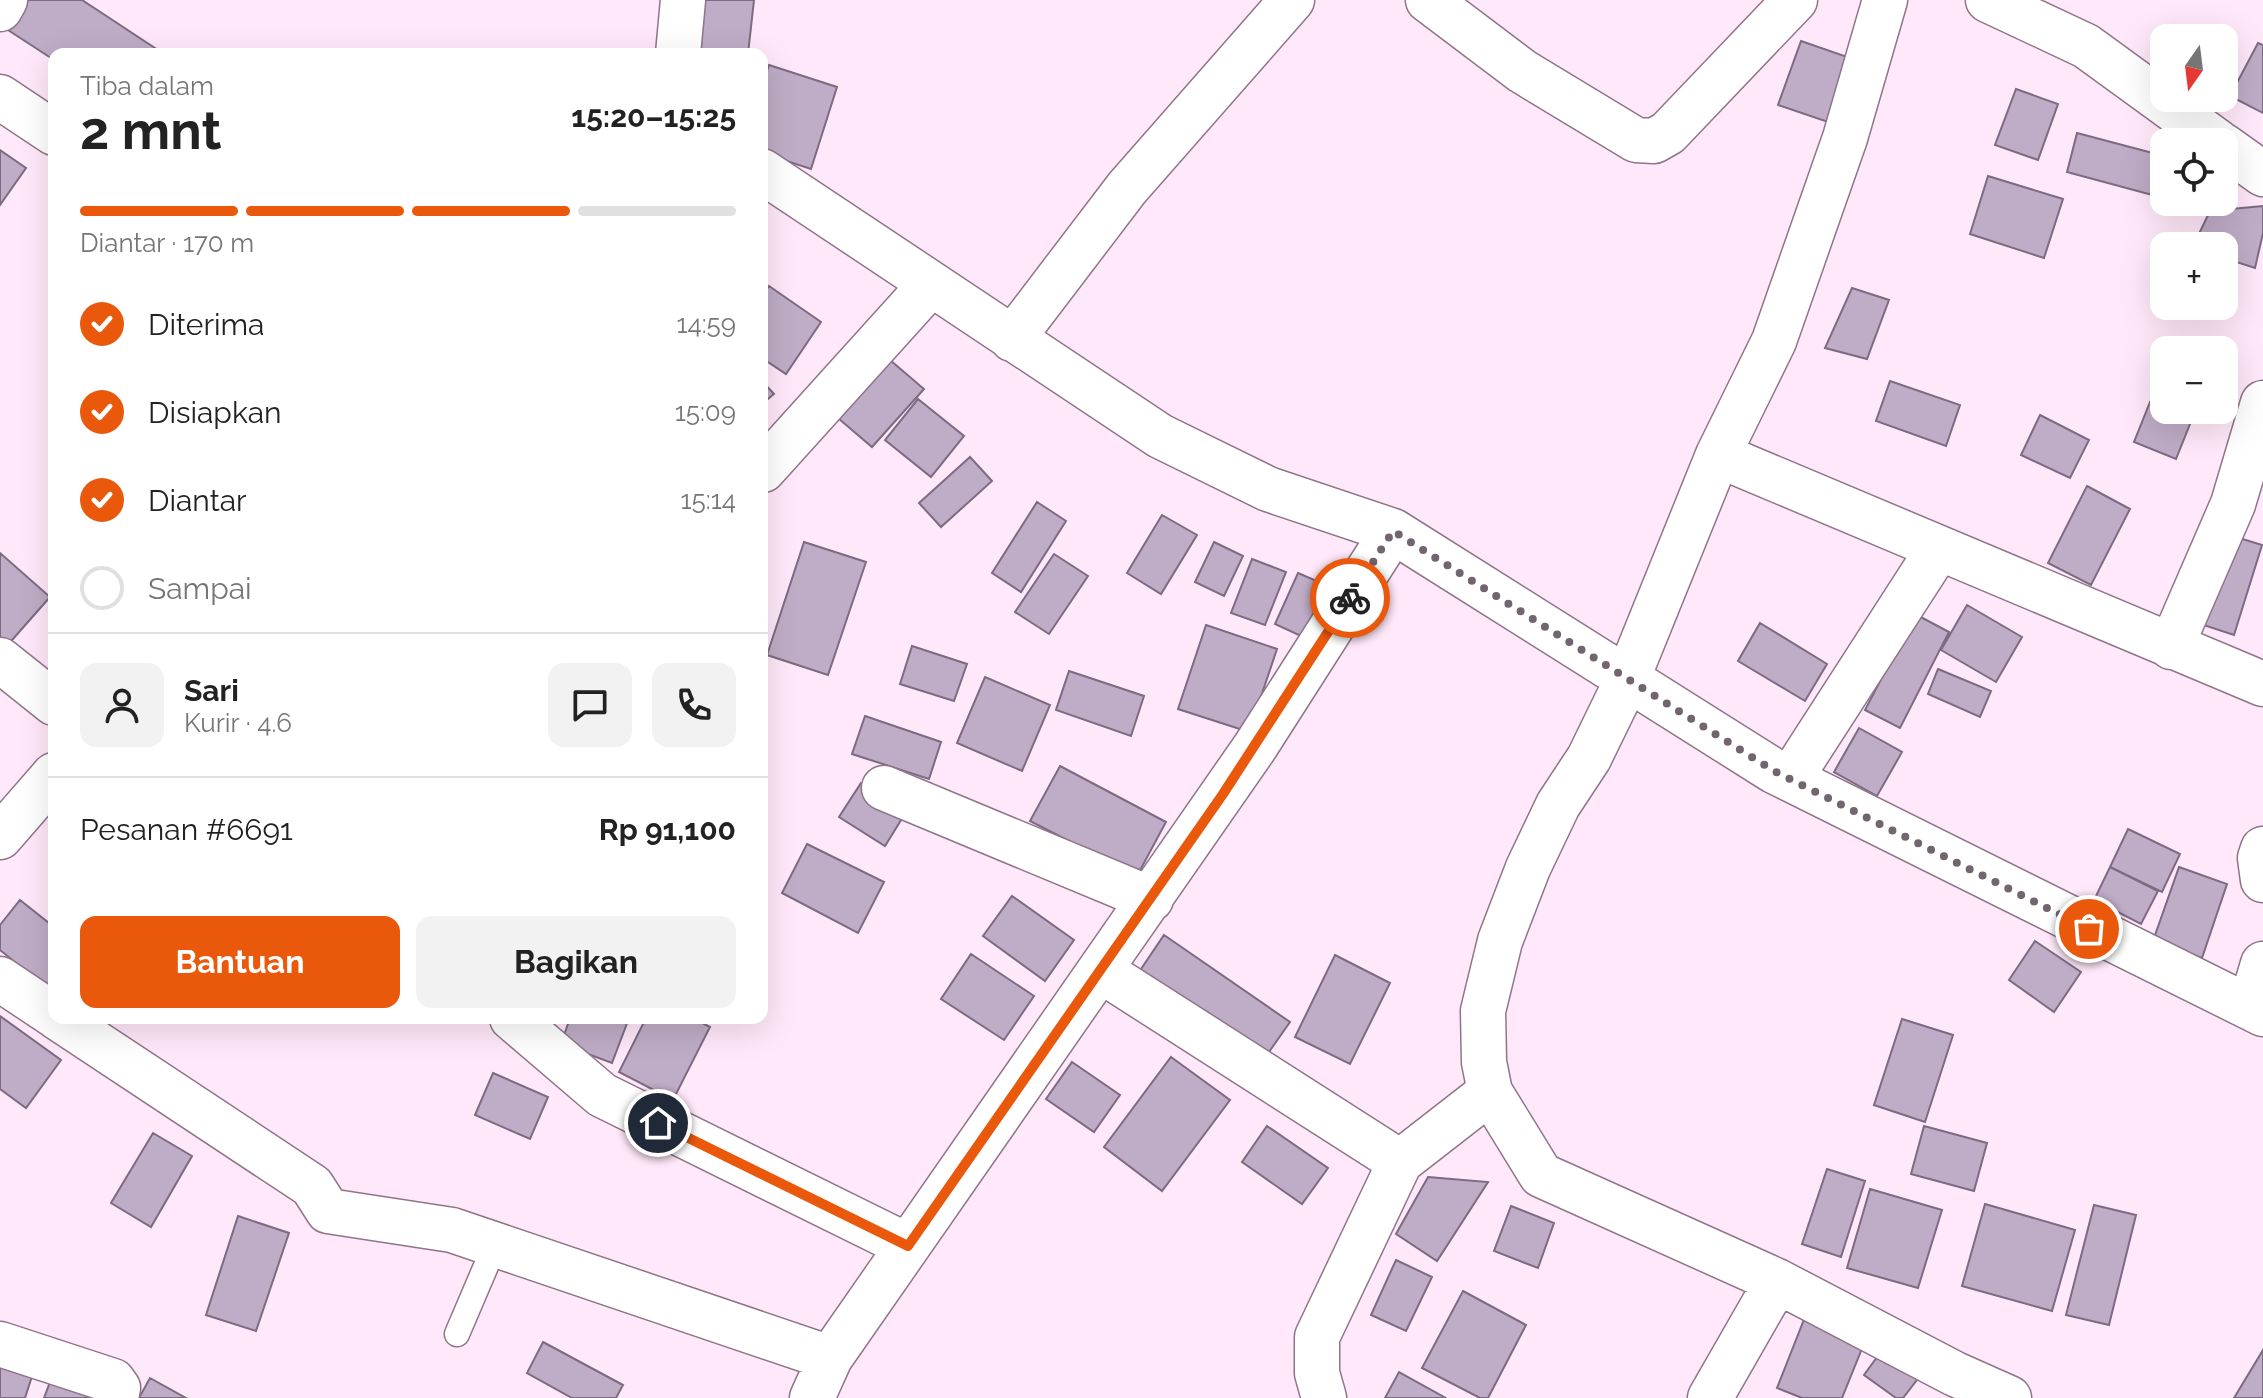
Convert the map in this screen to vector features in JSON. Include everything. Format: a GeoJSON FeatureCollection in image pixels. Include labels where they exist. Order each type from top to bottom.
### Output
{"type":"FeatureCollection","features":[{"type":"Feature","properties":{"kind":"street"},"geometry":{"type":"LineString","coordinates":[[0,9],[5,0]]}},
{"type":"Feature","properties":{"kind":"street"},"geometry":{"type":"LineString","coordinates":[[679,48],[683,0]]}},
{"type":"Feature","properties":{"kind":"street"},"geometry":{"type":"LineString","coordinates":[[1012,339],[1127,188],[1292,0]]}},
{"type":"Feature","properties":{"kind":"street"},"geometry":{"type":"LineString","coordinates":[[1428,0],[1522,71],[1636,140],[1654,141],[1668,133],[1795,0]]}},
{"type":"Feature","properties":{"kind":"street"},"geometry":{"type":"LineString","coordinates":[[1885,0],[1845,138],[1774,341],[1718,455],[1627,680],[1589,758],[1558,805],[1528,868],[1500,941],[1483,1011],[1484,1062],[1490,1092],[1541,1175],[1777,1281],[1955,1374],[2009,1398]]}},
{"type":"Feature","properties":{"kind":"street"},"geometry":{"type":"LineString","coordinates":[[1988,0],[2086,46],[2199,128]]}},
{"type":"Feature","properties":{"kind":"street"},"geometry":{"type":"LineString","coordinates":[[0,97],[48,129]]}},
{"type":"Feature","properties":{"kind":"street"},"geometry":{"type":"LineString","coordinates":[[2238,156],[2263,174]]}},
{"type":"Feature","properties":{"kind":"street"},"geometry":{"type":"LineString","coordinates":[[768,175],[1160,436],[1268,489],[1393,531],[1790,779],[2256,1010],[2263,964]]}},
{"type":"Feature","properties":{"kind":"street"},"geometry":{"type":"LineString","coordinates":[[768,464],[931,284]]}},
{"type":"Feature","properties":{"kind":"street"},"geometry":{"type":"LineString","coordinates":[[2171,647],[2233,504],[2263,403]]}},
{"type":"Feature","properties":{"kind":"street"},"geometry":{"type":"LineString","coordinates":[[1718,455],[2263,684]]}},
{"type":"Feature","properties":{"kind":"street"},"geometry":{"type":"LineString","coordinates":[[812,1398],[830,1358],[1255,747],[1393,531]]}},
{"type":"Feature","properties":{"kind":"street"},"geometry":{"type":"LineString","coordinates":[[1790,779],[1939,548]]}},
{"type":"Feature","properties":{"kind":"street"},"geometry":{"type":"LineString","coordinates":[[0,660],[48,698]]}},
{"type":"Feature","properties":{"kind":"street"},"geometry":{"type":"LineString","coordinates":[[0,837],[48,782]]}},
{"type":"Feature","properties":{"kind":"street"},"geometry":{"type":"LineString","coordinates":[[884,788],[1151,899]]}},
{"type":"Feature","properties":{"kind":"street"},"geometry":{"type":"LineString","coordinates":[[2263,849],[2260,869],[2263,880]]}},
{"type":"Feature","properties":{"kind":"street"},"geometry":{"type":"LineString","coordinates":[[1100,970],[1400,1162]]}},
{"type":"Feature","properties":{"kind":"street"},"geometry":{"type":"LineString","coordinates":[[0,979],[48,1011]]}},
{"type":"Feature","properties":{"kind":"street"},"geometry":{"type":"LineString","coordinates":[[68,1024],[312,1186],[328,1211],[452,1230],[830,1358]]}},
{"type":"Feature","properties":{"kind":"street"},"geometry":{"type":"LineString","coordinates":[[519,1024],[602,1095],[908,1246]]}},
{"type":"Feature","properties":{"kind":"street"},"geometry":{"type":"LineString","coordinates":[[1324,1398],[1317,1373],[1317,1337],[1400,1162],[1490,1092]]}},
{"type":"Feature","properties":{"kind":"street"},"geometry":{"type":"LineString","coordinates":[[1710,1398],[1777,1281]]}},
{"type":"Feature","properties":{"kind":"street"},"geometry":{"type":"LineString","coordinates":[[0,1344],[113,1381],[118,1388],[116,1398]]}},
{"type":"Feature","properties":{"kind":"lane"},"geometry":{"type":"LineString","coordinates":[[457,1334],[495,1245]]}},
{"type":"Feature","properties":{"kind":"building"},"geometry":{"type":"Polygon","coordinates":[[[28,0],[82,0],[155,48],[48,48],[48,56],[8,30],[28,0]]]}},
{"type":"Feature","properties":{"kind":"building"},"geometry":{"type":"Polygon","coordinates":[[[698,0],[754,0],[749,48],[692,48],[698,0]]]}},
{"type":"Feature","properties":{"kind":"building"},"geometry":{"type":"Polygon","coordinates":[[[1801,41],[1859,61],[1837,125],[1778,105],[1801,41]]]}},
{"type":"Feature","properties":{"kind":"building"},"geometry":{"type":"Polygon","coordinates":[[[2258,43],[2263,45],[2263,113],[2238,100],[2238,81],[2258,43]]]}},
{"type":"Feature","properties":{"kind":"building"},"geometry":{"type":"Polygon","coordinates":[[[769,65],[837,87],[811,169],[768,155],[769,65]]]}},
{"type":"Feature","properties":{"kind":"building"},"geometry":{"type":"Polygon","coordinates":[[[2016,89],[2058,104],[2038,160],[1995,145],[2016,89]]]}},
{"type":"Feature","properties":{"kind":"building"},"geometry":{"type":"Polygon","coordinates":[[[2077,133],[2150,152],[2150,194],[2067,172],[2077,133]]]}},
{"type":"Feature","properties":{"kind":"building"},"geometry":{"type":"Polygon","coordinates":[[[0,150],[26,168],[0,205],[0,150]]]}},
{"type":"Feature","properties":{"kind":"building"},"geometry":{"type":"Polygon","coordinates":[[[1988,176],[2063,199],[2044,258],[1970,234],[1988,176]]]}},
{"type":"Feature","properties":{"kind":"building"},"geometry":{"type":"Polygon","coordinates":[[[2263,206],[2263,233],[2255,268],[2238,263],[2238,232],[2200,232],[2208,216],[2238,216],[2238,208],[2263,206]]]}},
{"type":"Feature","properties":{"kind":"building"},"geometry":{"type":"Polygon","coordinates":[[[768,287],[821,322],[786,374],[768,362],[768,287]]]}},
{"type":"Feature","properties":{"kind":"building"},"geometry":{"type":"Polygon","coordinates":[[[1852,288],[1889,300],[1867,359],[1825,348],[1852,288]]]}},
{"type":"Feature","properties":{"kind":"building"},"geometry":{"type":"Polygon","coordinates":[[[890,360],[924,389],[872,447],[839,419],[890,360]]]}},
{"type":"Feature","properties":{"kind":"building"},"geometry":{"type":"Polygon","coordinates":[[[1890,381],[1960,405],[1946,446],[1876,421],[1890,381]]]}},
{"type":"Feature","properties":{"kind":"building"},"geometry":{"type":"Polygon","coordinates":[[[918,399],[964,436],[931,477],[885,440],[918,399]]]}},
{"type":"Feature","properties":{"kind":"building"},"geometry":{"type":"Polygon","coordinates":[[[2150,402],[2150,424],[2190,424],[2176,459],[2134,442],[2150,402]]]}},
{"type":"Feature","properties":{"kind":"building"},"geometry":{"type":"Polygon","coordinates":[[[2040,415],[2089,440],[2070,478],[2021,455],[2040,415]]]}},
{"type":"Feature","properties":{"kind":"building"},"geometry":{"type":"Polygon","coordinates":[[[970,457],[992,481],[941,527],[919,503],[970,457]]]}},
{"type":"Feature","properties":{"kind":"building"},"geometry":{"type":"Polygon","coordinates":[[[2087,486],[2130,509],[2091,585],[2048,563],[2087,486]]]}},
{"type":"Feature","properties":{"kind":"building"},"geometry":{"type":"Polygon","coordinates":[[[1037,502],[1066,521],[1021,592],[992,573],[1037,502]]]}},
{"type":"Feature","properties":{"kind":"building"},"geometry":{"type":"Polygon","coordinates":[[[1162,515],[1197,535],[1161,594],[1127,573],[1162,515]]]}},
{"type":"Feature","properties":{"kind":"building"},"geometry":{"type":"Polygon","coordinates":[[[2223,533],[2262,545],[2234,635],[2185,619],[2223,533]]]}},
{"type":"Feature","properties":{"kind":"building"},"geometry":{"type":"Polygon","coordinates":[[[804,542],[866,562],[828,675],[768,655],[804,542]]]}},
{"type":"Feature","properties":{"kind":"building"},"geometry":{"type":"Polygon","coordinates":[[[1214,542],[1243,556],[1224,596],[1195,582],[1214,542]]]}},
{"type":"Feature","properties":{"kind":"building"},"geometry":{"type":"Polygon","coordinates":[[[0,553],[48,595],[48,599],[5,648],[0,644],[0,553]]]}},
{"type":"Feature","properties":{"kind":"building"},"geometry":{"type":"Polygon","coordinates":[[[1054,554],[1088,576],[1049,634],[1015,612],[1054,554]]]}},
{"type":"Feature","properties":{"kind":"building"},"geometry":{"type":"Polygon","coordinates":[[[1252,559],[1286,572],[1265,625],[1231,613],[1252,559]]]}},
{"type":"Feature","properties":{"kind":"building"},"geometry":{"type":"Polygon","coordinates":[[[1298,573],[1326,585],[1303,637],[1275,624],[1298,573]]]}},
{"type":"Feature","properties":{"kind":"building"},"geometry":{"type":"Polygon","coordinates":[[[1967,605],[2022,637],[1996,682],[1941,650],[1967,605]]]}},
{"type":"Feature","properties":{"kind":"building"},"geometry":{"type":"Polygon","coordinates":[[[1915,614],[1949,632],[1900,728],[1865,710],[1915,614]]]}},
{"type":"Feature","properties":{"kind":"building"},"geometry":{"type":"Polygon","coordinates":[[[1760,623],[1827,664],[1805,701],[1738,661],[1760,623]]]}},
{"type":"Feature","properties":{"kind":"building"},"geometry":{"type":"Polygon","coordinates":[[[1206,625],[1277,649],[1249,732],[1178,709],[1206,625]]]}},
{"type":"Feature","properties":{"kind":"building"},"geometry":{"type":"Polygon","coordinates":[[[912,646],[967,664],[954,701],[900,684],[912,646]]]}},
{"type":"Feature","properties":{"kind":"building"},"geometry":{"type":"Polygon","coordinates":[[[1938,669],[1991,691],[1980,717],[1928,694],[1938,669]]]}},
{"type":"Feature","properties":{"kind":"building"},"geometry":{"type":"Polygon","coordinates":[[[1069,671],[1144,696],[1131,736],[1056,710],[1069,671]]]}},
{"type":"Feature","properties":{"kind":"building"},"geometry":{"type":"Polygon","coordinates":[[[985,677],[1050,705],[1022,771],[957,743],[985,677]]]}},
{"type":"Feature","properties":{"kind":"building"},"geometry":{"type":"Polygon","coordinates":[[[865,716],[941,742],[929,779],[852,754],[865,716]]]}},
{"type":"Feature","properties":{"kind":"building"},"geometry":{"type":"Polygon","coordinates":[[[1859,728],[1902,752],[1877,796],[1834,772],[1859,728]]]}},
{"type":"Feature","properties":{"kind":"building"},"geometry":{"type":"Polygon","coordinates":[[[1060,766],[1166,822],[1137,876],[1030,821],[1060,766]]]}},
{"type":"Feature","properties":{"kind":"building"},"geometry":{"type":"Polygon","coordinates":[[[861,783],[906,812],[885,846],[839,817],[861,783]]]}},
{"type":"Feature","properties":{"kind":"building"},"geometry":{"type":"Polygon","coordinates":[[[2128,829],[2180,854],[2162,892],[2110,867],[2128,829]]]}},
{"type":"Feature","properties":{"kind":"building"},"geometry":{"type":"Polygon","coordinates":[[[807,844],[884,882],[858,933],[782,893],[807,844]]]}},
{"type":"Feature","properties":{"kind":"building"},"geometry":{"type":"Polygon","coordinates":[[[2110,867],[2158,891],[2141,924],[2094,900],[2110,867]]]}},
{"type":"Feature","properties":{"kind":"building"},"geometry":{"type":"Polygon","coordinates":[[[2179,867],[2227,884],[2202,958],[2153,941],[2179,867]]]}},
{"type":"Feature","properties":{"kind":"building"},"geometry":{"type":"Polygon","coordinates":[[[1012,896],[1074,940],[1045,981],[983,936],[1012,896]]]}},
{"type":"Feature","properties":{"kind":"building"},"geometry":{"type":"Polygon","coordinates":[[[20,900],[48,922],[48,989],[0,950],[0,925],[20,900]]]}},
{"type":"Feature","properties":{"kind":"building"},"geometry":{"type":"Polygon","coordinates":[[[1164,935],[1290,1022],[1262,1062],[1137,975],[1164,935]]]}},
{"type":"Feature","properties":{"kind":"building"},"geometry":{"type":"Polygon","coordinates":[[[2035,941],[2081,972],[2054,1012],[2009,980],[2035,941]]]}},
{"type":"Feature","properties":{"kind":"building"},"geometry":{"type":"Polygon","coordinates":[[[971,954],[1034,996],[1004,1040],[941,999],[971,954]]]}},
{"type":"Feature","properties":{"kind":"building"},"geometry":{"type":"Polygon","coordinates":[[[1335,955],[1390,983],[1350,1064],[1295,1037],[1335,955]]]}},
{"type":"Feature","properties":{"kind":"building"},"geometry":{"type":"Polygon","coordinates":[[[0,1016],[61,1060],[26,1108],[0,1089],[0,1016]]]}},
{"type":"Feature","properties":{"kind":"building"},"geometry":{"type":"Polygon","coordinates":[[[1902,1019],[1953,1035],[1925,1122],[1874,1105],[1902,1019]]]}},
{"type":"Feature","properties":{"kind":"building"},"geometry":{"type":"Polygon","coordinates":[[[568,1024],[627,1024],[612,1063],[561,1044],[568,1024]]]}},
{"type":"Feature","properties":{"kind":"building"},"geometry":{"type":"Polygon","coordinates":[[[643,1024],[704,1024],[710,1027],[673,1100],[619,1072],[643,1024]]]}},
{"type":"Feature","properties":{"kind":"building"},"geometry":{"type":"Polygon","coordinates":[[[1171,1057],[1230,1100],[1162,1191],[1104,1147],[1171,1057]]]}},
{"type":"Feature","properties":{"kind":"building"},"geometry":{"type":"Polygon","coordinates":[[[1072,1062],[1120,1095],[1094,1132],[1046,1099],[1072,1062]]]}},
{"type":"Feature","properties":{"kind":"building"},"geometry":{"type":"Polygon","coordinates":[[[493,1073],[548,1097],[530,1139],[475,1115],[493,1073]]]}},
{"type":"Feature","properties":{"kind":"building"},"geometry":{"type":"Polygon","coordinates":[[[1267,1126],[1328,1168],[1302,1204],[1242,1162],[1267,1126]]]}},
{"type":"Feature","properties":{"kind":"building"},"geometry":{"type":"Polygon","coordinates":[[[1924,1126],[1987,1143],[1974,1191],[1911,1174],[1924,1126]]]}},
{"type":"Feature","properties":{"kind":"building"},"geometry":{"type":"Polygon","coordinates":[[[153,1133],[192,1156],[151,1227],[111,1203],[153,1133]]]}},
{"type":"Feature","properties":{"kind":"building"},"geometry":{"type":"Polygon","coordinates":[[[1827,1169],[1865,1181],[1841,1257],[1802,1244],[1827,1169]]]}},
{"type":"Feature","properties":{"kind":"building"},"geometry":{"type":"Polygon","coordinates":[[[1428,1177],[1488,1182],[1437,1261],[1396,1234],[1428,1177]]]}},
{"type":"Feature","properties":{"kind":"building"},"geometry":{"type":"Polygon","coordinates":[[[1870,1189],[1942,1210],[1918,1288],[1847,1268],[1870,1189]]]}},
{"type":"Feature","properties":{"kind":"building"},"geometry":{"type":"Polygon","coordinates":[[[1985,1204],[2075,1230],[2052,1311],[1962,1286],[1985,1204]]]}},
{"type":"Feature","properties":{"kind":"building"},"geometry":{"type":"Polygon","coordinates":[[[2094,1205],[2136,1215],[2109,1325],[2066,1315],[2094,1205]]]}},
{"type":"Feature","properties":{"kind":"building"},"geometry":{"type":"Polygon","coordinates":[[[1511,1206],[1554,1223],[1538,1268],[1494,1251],[1511,1206]]]}},
{"type":"Feature","properties":{"kind":"building"},"geometry":{"type":"Polygon","coordinates":[[[238,1216],[289,1233],[256,1331],[206,1315],[238,1216]]]}},
{"type":"Feature","properties":{"kind":"building"},"geometry":{"type":"Polygon","coordinates":[[[1396,1260],[1432,1277],[1406,1331],[1371,1315],[1396,1260]]]}},
{"type":"Feature","properties":{"kind":"building"},"geometry":{"type":"Polygon","coordinates":[[[1463,1291],[1526,1325],[1488,1398],[1480,1398],[1422,1368],[1463,1291]]]}},
{"type":"Feature","properties":{"kind":"building"},"geometry":{"type":"Polygon","coordinates":[[[1805,1317],[1865,1341],[1842,1398],[1802,1398],[1777,1388],[1805,1317]]]}},
{"type":"Feature","properties":{"kind":"building"},"geometry":{"type":"Polygon","coordinates":[[[543,1342],[623,1385],[616,1398],[572,1398],[527,1373],[543,1342]]]}},
{"type":"Feature","properties":{"kind":"building"},"geometry":{"type":"Polygon","coordinates":[[[1883,1349],[1920,1376],[1903,1398],[1896,1398],[1864,1375],[1883,1349]]]}},
{"type":"Feature","properties":{"kind":"building"},"geometry":{"type":"Polygon","coordinates":[[[2263,1350],[2263,1398],[2234,1398],[2263,1350]]]}},
{"type":"Feature","properties":{"kind":"building"},"geometry":{"type":"Polygon","coordinates":[[[0,1360],[34,1370],[25,1398],[0,1398],[0,1360]]]}},
{"type":"Feature","properties":{"kind":"building"},"geometry":{"type":"Polygon","coordinates":[[[1399,1372],[1446,1398],[1385,1398],[1399,1372]]]}},
{"type":"Feature","properties":{"kind":"building"},"geometry":{"type":"Polygon","coordinates":[[[150,1378],[186,1398],[139,1398],[150,1378]]]}},
{"type":"Feature","properties":{"kind":"building"},"geometry":{"type":"Polygon","coordinates":[[[50,1382],[96,1398],[44,1398],[50,1382]]]}},
{"type":"Feature","properties":{"kind":"way so far"},"geometry":{"type":"LineString","coordinates":[[1350,598],[1393,531],[1509,607],[1774,771],[2089,929]]}},
{"type":"Feature","properties":{"kind":"route"},"geometry":{"type":"LineString","coordinates":[[658,1123],[908,1246],[1223,794],[1350,598]]}}]}
